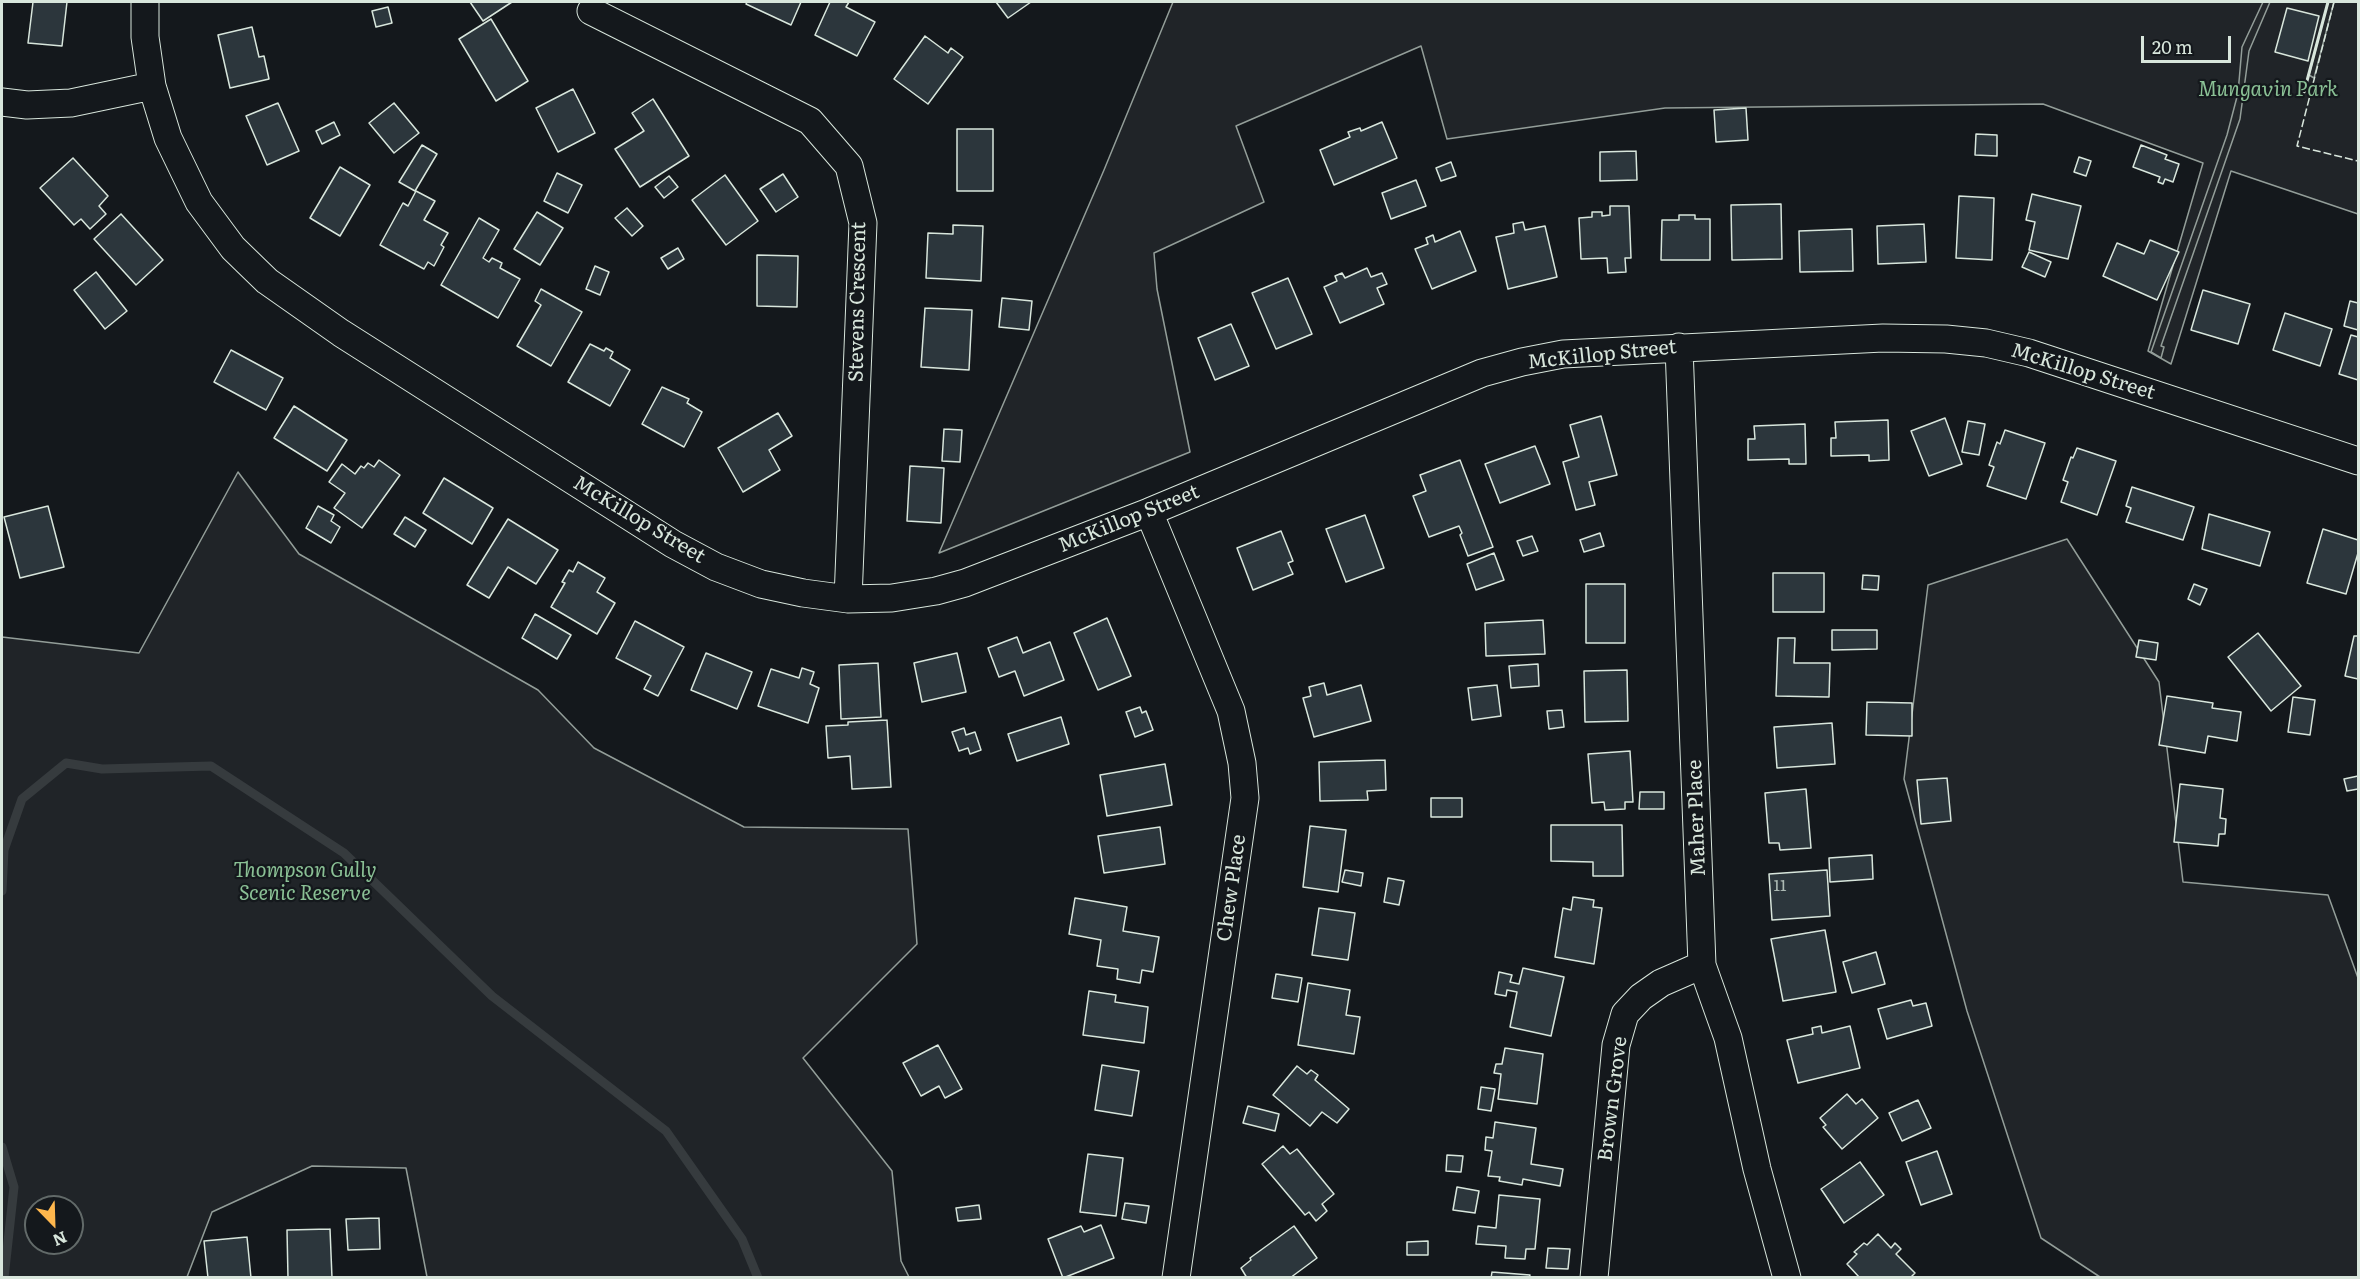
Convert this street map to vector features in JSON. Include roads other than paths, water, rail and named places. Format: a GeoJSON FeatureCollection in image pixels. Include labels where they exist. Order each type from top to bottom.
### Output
{"type":"FeatureCollection","features":[{"type":"Feature","properties":{"kind":"street","name":"McKillop Street"},"geometry":{"type":"LineString","coordinates":[[145,2],[145,37],[152,86],[168,138],[199,202],[233,248],[267,281],[341,333],[673,544],[716,567],[761,584],[802,593],[848,599],[892,598],[936,591],[966,583],[1149,512],[1482,373],[1563,354],[1883,338],[1946,339],[1986,343],[2040,357],[2358,461]]}},
{"type":"Feature","properties":{"kind":"street","name":"Stevens Crescent"},"geometry":{"type":"LineString","coordinates":[[591,11],[810,121],[849,166],[863,222],[848,599]]}},
{"type":"Feature","properties":{"kind":"street"},"geometry":{"type":"LineString","coordinates":[[2,102],[27,105],[71,103],[152,86]]}},
{"type":"Feature","properties":{"kind":"street","name":"Maher Place"},"geometry":{"type":"LineString","coordinates":[[1679,347],[1702,964],[1728,1038],[1757,1169],[1787,1278]]}},
{"type":"Feature","properties":{"kind":"street","name":"Chew Place"},"geometry":{"type":"LineString","coordinates":[[1149,512],[1231,711],[1242,763],[1245,798],[1176,1278]]}},
{"type":"Feature","properties":{"kind":"street","name":"Brown Grove"},"geometry":{"type":"LineString","coordinates":[[1594,1278],[1616,1045],[1625,1014],[1641,997],[1662,983],[1702,964]]}},
{"type":"Feature","properties":{"kind":"waterway"},"geometry":{"type":"LineString","coordinates":[[2,891],[4,850],[22,799],[66,763],[102,769],[211,766],[344,853],[492,996],[666,1131],[742,1239],[758,1278]]}},
{"type":"Feature","properties":{"kind":"waterway"},"geometry":{"type":"LineString","coordinates":[[2,1147],[14,1187],[4,1278]]}},
{"type":"Feature","properties":{"kind":"park label","name":"Mungavin Park"},"geometry":{"type":"Point","coordinates":[2268,90]}},
{"type":"Feature","properties":{"kind":"park label","name":"Thompson Gully Scenic Reserve"},"geometry":{"type":"Point","coordinates":[305,882]}}]}
